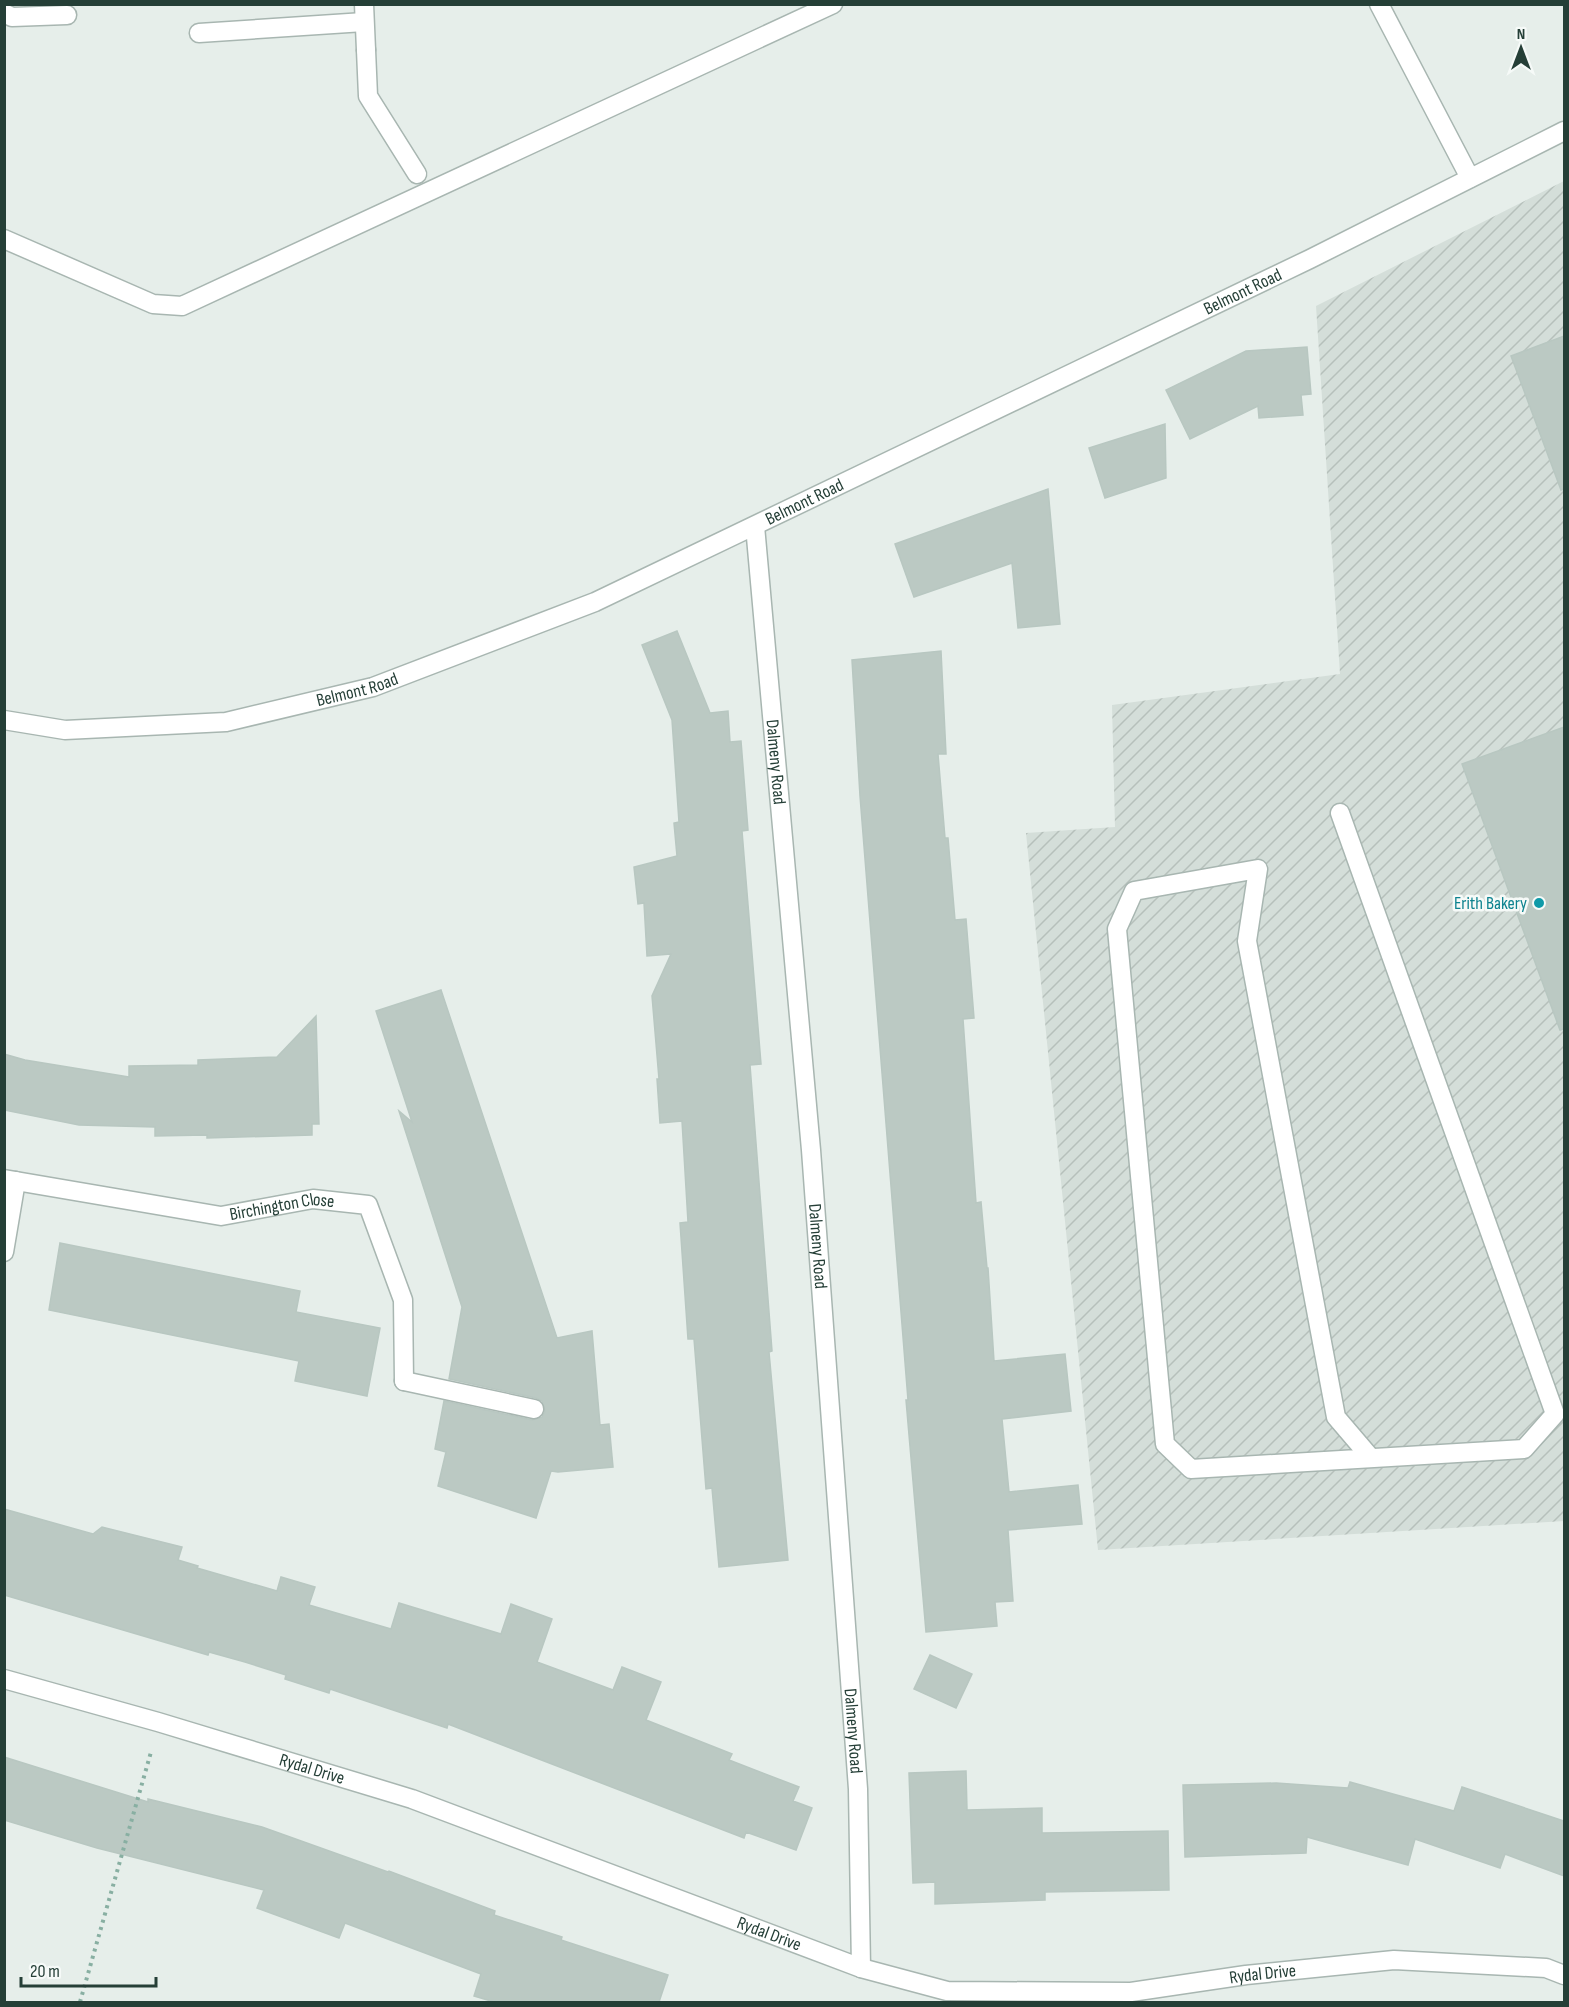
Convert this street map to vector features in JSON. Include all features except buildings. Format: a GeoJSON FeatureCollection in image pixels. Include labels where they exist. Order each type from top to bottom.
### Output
{"type":"FeatureCollection","features":[{"type":"Feature","properties":{"kind":"street"},"geometry":{"type":"LineString","coordinates":[[4,238],[153,304],[182,306],[833,4]]}},
{"type":"Feature","properties":{"kind":"street"},"geometry":{"type":"LineString","coordinates":[[1379,4],[1470,178]]}},
{"type":"Feature","properties":{"kind":"street"},"geometry":{"type":"LineString","coordinates":[[199,33],[364,13],[368,96],[417,174]]}},
{"type":"Feature","properties":{"kind":"street"},"geometry":{"type":"LineString","coordinates":[[4,14],[12,16],[67,15]]}},
{"type":"Feature","properties":{"kind":"street","name":"Belmont Road"},"geometry":{"type":"LineString","coordinates":[[4,720],[65,730],[226,722],[373,687],[595,602],[1299,265],[1564,131]]}},
{"type":"Feature","properties":{"kind":"street","name":"Dalmeny Road"},"geometry":{"type":"LineString","coordinates":[[755,526],[811,1150],[856,1765],[861,1968]]}},
{"type":"Feature","properties":{"kind":"street"},"geometry":{"type":"LineString","coordinates":[[1340,813],[1556,1413],[1524,1449],[1191,1469],[1165,1443],[1117,929],[1134,891],[1258,869],[1246,941],[1336,1417],[1371,1458]]}},
{"type":"Feature","properties":{"kind":"street","name":"Birchington Close"},"geometry":{"type":"LineString","coordinates":[[4,1252],[10,1180],[220,1216],[313,1199],[368,1205],[403,1300],[404,1381],[534,1409]]}},
{"type":"Feature","properties":{"kind":"street","name":"Rydal Drive"},"geometry":{"type":"LineString","coordinates":[[4,1679],[158,1722],[411,1799],[861,1968],[947,1991],[1131,1992],[1246,1975],[1394,1960],[1546,1968],[1564,1975]]}},
{"type":"Feature","properties":{"kind":"path"},"geometry":{"type":"LineString","coordinates":[[80,2002],[158,1722]]}},
{"type":"Feature","properties":{"kind":"shaded area"},"geometry":{"type":"Polygon","coordinates":[[[1564,181],[1564,1521],[1098,1550],[1026,833],[1115,827],[1112,705],[1340,674],[1316,306],[1564,181]]]}},
{"type":"Feature","properties":{"kind":"place","name":"Erith Bakery"},"geometry":{"type":"Point","coordinates":[1539,903]}}]}
